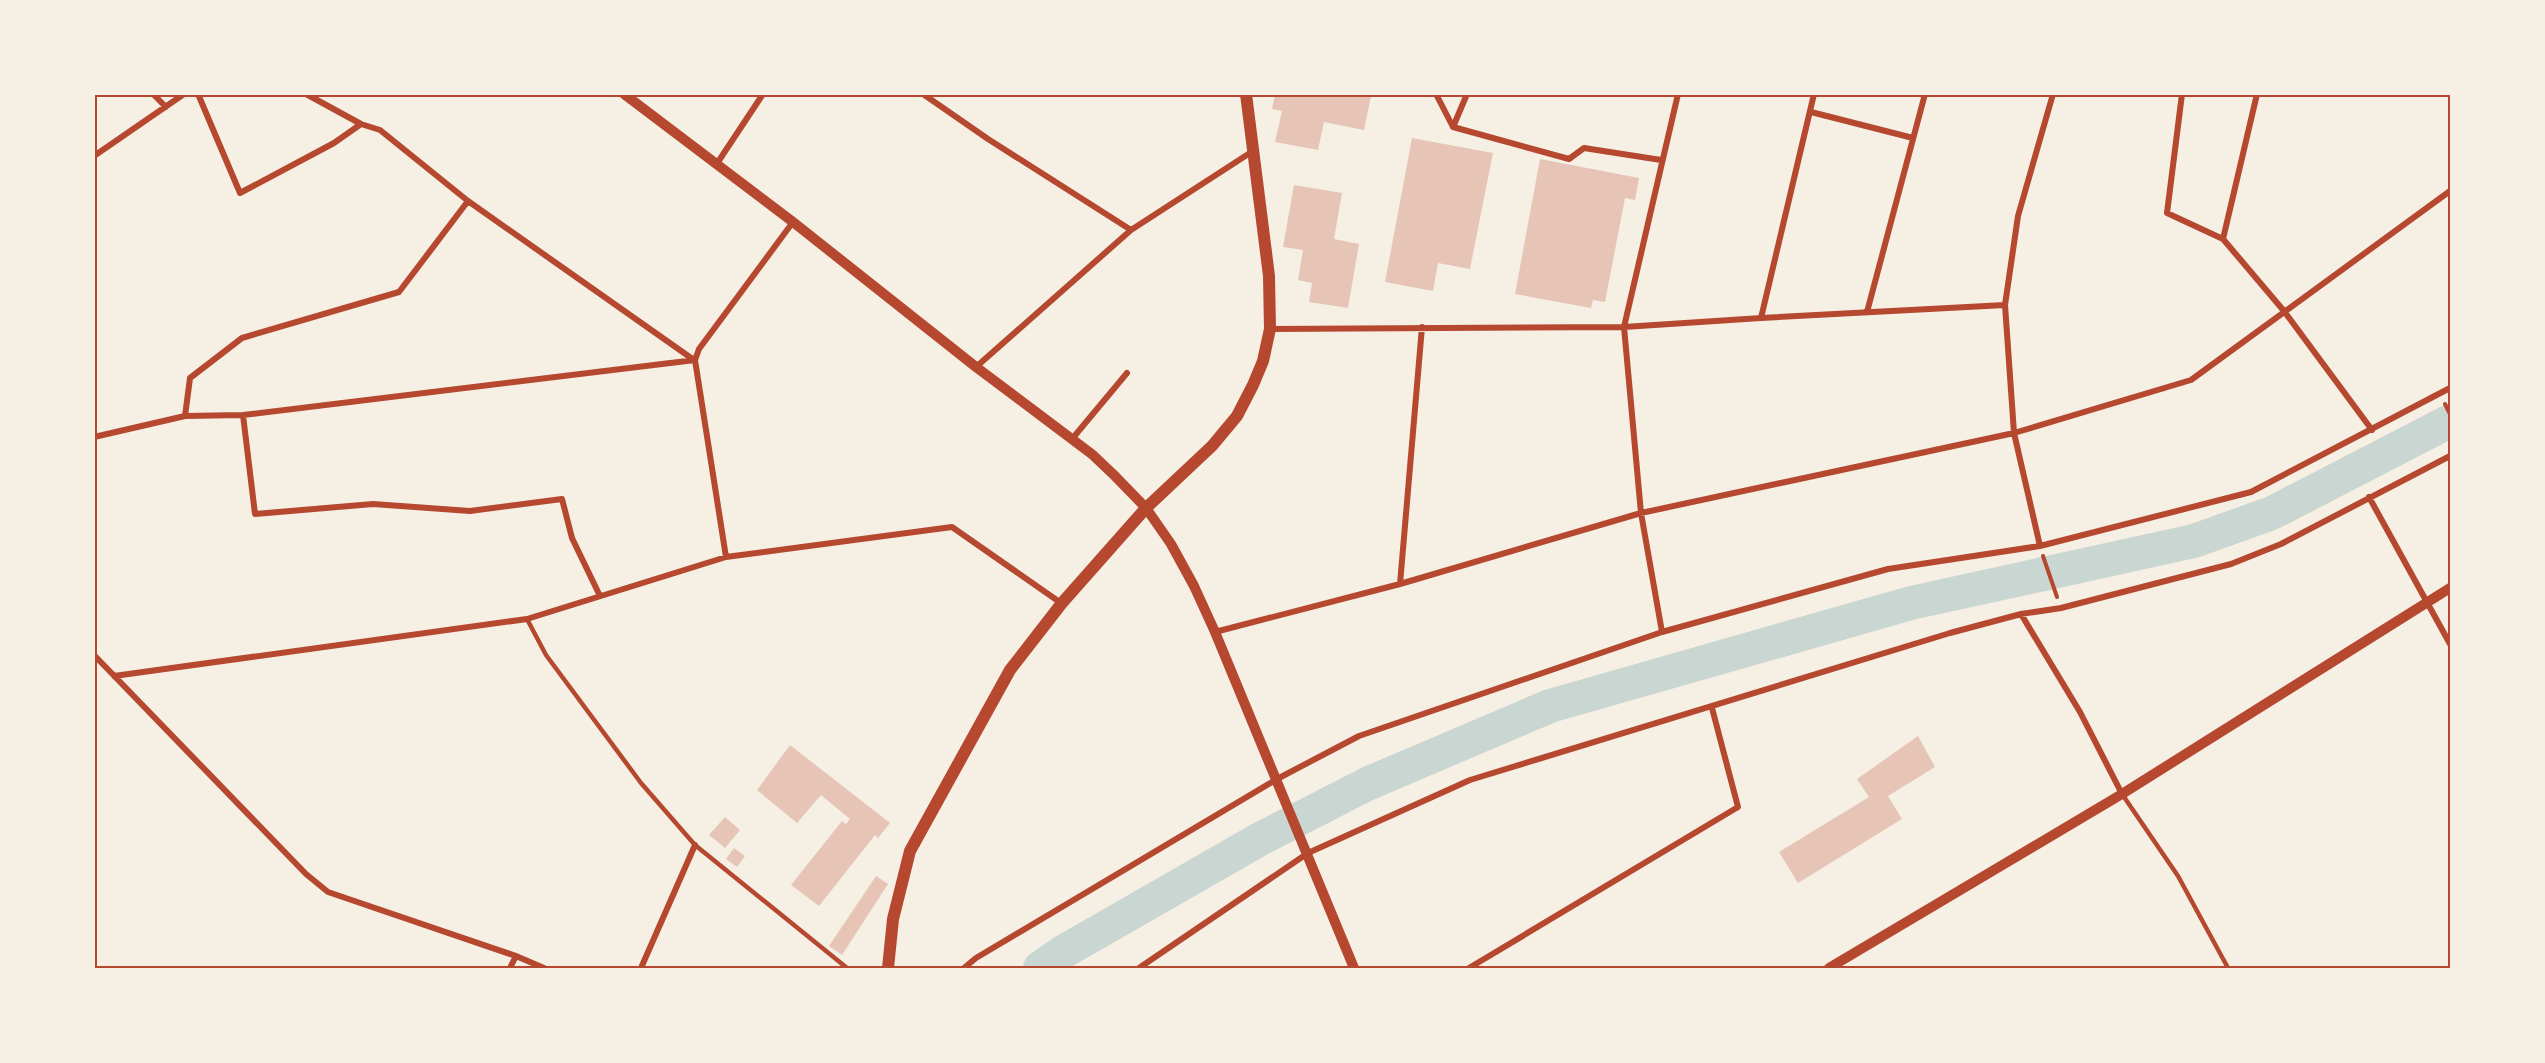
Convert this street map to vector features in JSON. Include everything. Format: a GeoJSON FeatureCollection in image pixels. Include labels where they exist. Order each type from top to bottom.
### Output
{"type":"FeatureCollection","features":[{"type":"Feature","properties":{"kind":"main road"},"geometry":{"type":"LineString","coordinates":[[888,969],[893,919],[910,851],[1010,670],[1062,603],[1146,508],[1212,446],[1237,416],[1263,360],[1270,329],[1269,276],[1246,94]]}},
{"type":"Feature","properties":{"kind":"street"},"geometry":{"type":"LineString","coordinates":[[153,94],[165,107]]}},
{"type":"Feature","properties":{"kind":"street"},"geometry":{"type":"LineString","coordinates":[[94,156],[184,94]]}},
{"type":"Feature","properties":{"kind":"street"},"geometry":{"type":"LineString","coordinates":[[198,94],[240,193],[334,143],[360,124]]}},
{"type":"Feature","properties":{"kind":"street"},"geometry":{"type":"LineString","coordinates":[[306,94],[360,124],[380,130],[468,201],[695,360]]}},
{"type":"Feature","properties":{"kind":"street"},"geometry":{"type":"LineString","coordinates":[[624,94],[1072,439],[1113,474],[1146,508],[1171,544],[1215,632],[1354,969]]}},
{"type":"Feature","properties":{"kind":"street"},"geometry":{"type":"LineString","coordinates":[[716,165],[763,94]]}},
{"type":"Feature","properties":{"kind":"street"},"geometry":{"type":"LineString","coordinates":[[923,94],[988,139],[1131,230]]}},
{"type":"Feature","properties":{"kind":"street"},"geometry":{"type":"LineString","coordinates":[[1436,94],[1453,127],[1569,159],[1584,148],[1661,160]]}},
{"type":"Feature","properties":{"kind":"street"},"geometry":{"type":"LineString","coordinates":[[1453,127],[1467,94]]}},
{"type":"Feature","properties":{"kind":"street"},"geometry":{"type":"LineString","coordinates":[[1662,632],[1641,513],[1624,327],[1678,94]]}},
{"type":"Feature","properties":{"kind":"street"},"geometry":{"type":"LineString","coordinates":[[1761,318],[1814,94]]}},
{"type":"Feature","properties":{"kind":"street"},"geometry":{"type":"LineString","coordinates":[[1867,312],[1925,94]]}},
{"type":"Feature","properties":{"kind":"street"},"geometry":{"type":"LineString","coordinates":[[2040,546],[2014,433],[2005,305],[2018,216],[2053,94]]}},
{"type":"Feature","properties":{"kind":"street"},"geometry":{"type":"LineString","coordinates":[[2182,94],[2167,213],[2223,238],[2284,311],[2372,430]]}},
{"type":"Feature","properties":{"kind":"street"},"geometry":{"type":"LineString","coordinates":[[2223,238],[2257,94]]}},
{"type":"Feature","properties":{"kind":"street"},"geometry":{"type":"LineString","coordinates":[[1811,112],[1913,138]]}},
{"type":"Feature","properties":{"kind":"street"},"geometry":{"type":"LineString","coordinates":[[976,367],[1131,230],[1254,151]]}},
{"type":"Feature","properties":{"kind":"street"},"geometry":{"type":"LineString","coordinates":[[1215,632],[1400,584],[1641,513],[2014,433],[2191,380],[2451,191]]}},
{"type":"Feature","properties":{"kind":"street"},"geometry":{"type":"LineString","coordinates":[[185,416],[190,378],[242,338],[399,292],[468,201]]}},
{"type":"Feature","properties":{"kind":"street"},"geometry":{"type":"LineString","coordinates":[[726,557],[695,360],[699,349],[793,222]]}},
{"type":"Feature","properties":{"kind":"street"},"geometry":{"type":"LineString","coordinates":[[1270,329],[1624,327],[2005,305]]}},
{"type":"Feature","properties":{"kind":"street"},"geometry":{"type":"LineString","coordinates":[[1400,584],[1422,327]]}},
{"type":"Feature","properties":{"kind":"street"},"geometry":{"type":"LineString","coordinates":[[94,437],[185,416],[243,415],[695,360]]}},
{"type":"Feature","properties":{"kind":"street"},"geometry":{"type":"LineString","coordinates":[[1072,439],[1127,373]]}},
{"type":"Feature","properties":{"kind":"street"},"geometry":{"type":"LineString","coordinates":[[964,969],[976,958],[1277,779],[1359,736],[1662,632],[1888,570],[2040,546],[2251,492],[2451,388]]}},
{"type":"Feature","properties":{"kind":"street"},"geometry":{"type":"LineString","coordinates":[[243,415],[255,514],[373,504],[470,511],[562,499],[572,538],[600,596]]}},
{"type":"Feature","properties":{"kind":"street"},"geometry":{"type":"LineString","coordinates":[[1139,969],[1308,853],[1470,780],[1712,708],[1938,637],[2021,614],[2061,608],[2231,564],[2281,544],[2451,456]]}},
{"type":"Feature","properties":{"kind":"street"},"geometry":{"type":"LineString","coordinates":[[2369,497],[2451,644]]}},
{"type":"Feature","properties":{"kind":"street"},"geometry":{"type":"LineString","coordinates":[[114,676],[527,619],[726,557],[952,527],[1062,603]]}},
{"type":"Feature","properties":{"kind":"street"},"geometry":{"type":"LineString","coordinates":[[1829,969],[2122,794],[2451,588]]}},
{"type":"Feature","properties":{"kind":"street"},"geometry":{"type":"LineString","coordinates":[[2021,614],[2080,712],[2122,794]]}},
{"type":"Feature","properties":{"kind":"street"},"geometry":{"type":"LineString","coordinates":[[94,655],[306,874],[328,892],[516,956],[544,969]]}},
{"type":"Feature","properties":{"kind":"street"},"geometry":{"type":"LineString","coordinates":[[1469,969],[1738,807],[1712,708]]}},
{"type":"Feature","properties":{"kind":"street"},"geometry":{"type":"LineString","coordinates":[[641,969],[695,845]]}},
{"type":"Feature","properties":{"kind":"street"},"geometry":{"type":"LineString","coordinates":[[510,969],[516,956]]}},
{"type":"Feature","properties":{"kind":"lane"},"geometry":{"type":"LineString","coordinates":[[527,619],[546,655],[641,783],[695,845],[847,969]]}},
{"type":"Feature","properties":{"kind":"lane"},"geometry":{"type":"LineString","coordinates":[[2122,794],[2178,876],[2228,969]]}},
{"type":"Feature","properties":{"kind":"path"},"geometry":{"type":"LineString","coordinates":[[2040,546],[2061,608]]}},
{"type":"Feature","properties":{"kind":"building"},"geometry":{"type":"Polygon","coordinates":[[[1275,94],[1363,94],[1371,96],[1364,130],[1324,122],[1318,150],[1275,142],[1282,111],[1272,109],[1275,94]]]}},
{"type":"Feature","properties":{"kind":"building"},"geometry":{"type":"Polygon","coordinates":[[[1412,138],[1493,153],[1470,269],[1438,263],[1433,291],[1385,282],[1412,138]]]}},
{"type":"Feature","properties":{"kind":"building"},"geometry":{"type":"Polygon","coordinates":[[[1540,159],[1639,178],[1635,200],[1625,198],[1605,302],[1593,300],[1591,308],[1515,294],[1540,159]]]}},
{"type":"Feature","properties":{"kind":"building"},"geometry":{"type":"Polygon","coordinates":[[[1294,185],[1342,193],[1334,239],[1359,244],[1348,308],[1309,302],[1312,283],[1298,280],[1303,250],[1283,247],[1294,185]]]}},
{"type":"Feature","properties":{"kind":"building"},"geometry":{"type":"Polygon","coordinates":[[[1918,736],[1935,767],[1888,796],[1902,819],[1798,883],[1779,852],[1869,797],[1857,779],[1918,736]]]}},
{"type":"Feature","properties":{"kind":"building"},"geometry":{"type":"Polygon","coordinates":[[[790,745],[890,823],[878,838],[875,835],[819,906],[791,885],[842,821],[846,824],[850,819],[821,795],[797,823],[757,790],[790,745]]]}},
{"type":"Feature","properties":{"kind":"building"},"geometry":{"type":"Polygon","coordinates":[[[725,817],[740,830],[725,848],[709,835],[725,817]]]}},
{"type":"Feature","properties":{"kind":"building"},"geometry":{"type":"Polygon","coordinates":[[[734,848],[745,856],[737,867],[726,859],[734,848]]]}},
{"type":"Feature","properties":{"kind":"building"},"geometry":{"type":"Polygon","coordinates":[[[876,876],[888,884],[842,955],[829,946],[876,876]]]}},
{"type":"Feature","properties":{"kind":"waterway"},"geometry":{"type":"LineString","coordinates":[[1040,968],[1063,952],[1260,839],[1367,784],[1550,706],[1911,603],[2194,541],[2272,513],[2450,421]]}}]}
